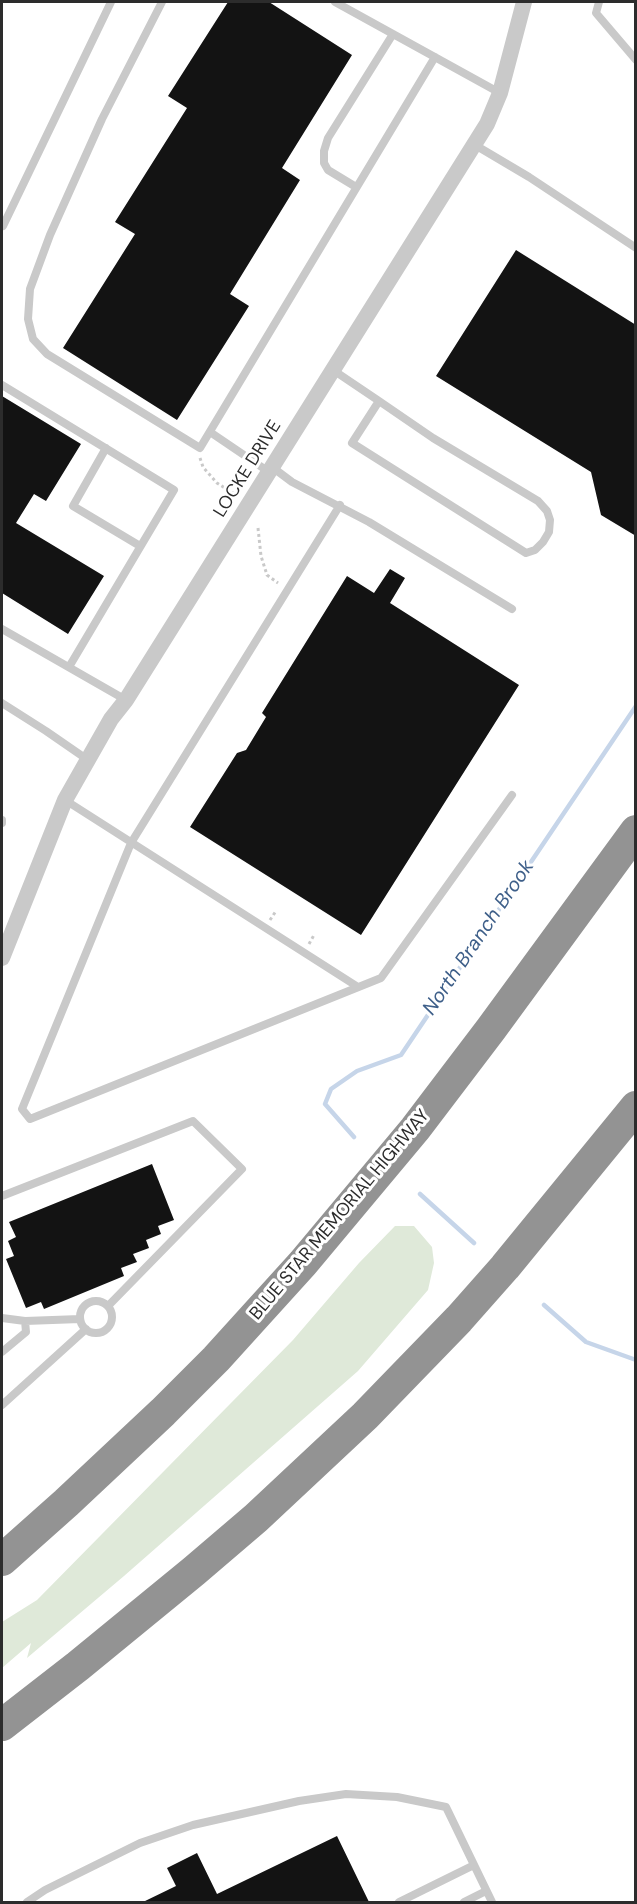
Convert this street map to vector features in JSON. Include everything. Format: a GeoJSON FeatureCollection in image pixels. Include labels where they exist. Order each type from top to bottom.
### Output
{"type":"FeatureCollection","features":[{"type":"Feature","properties":{"kind":"highway","name":"BLUE STAR MEMORIAL HIGHWAY"},"geometry":{"type":"LineString","coordinates":[[2,1560],[163,1412],[216,1359],[303,1263],[422,1120],[636,831]]}},
{"type":"Feature","properties":{"kind":"highway"},"geometry":{"type":"LineString","coordinates":[[2,1725],[194,1571],[256,1518],[365,1416],[459,1319],[505,1267],[636,1107]]}},
{"type":"Feature","properties":{"kind":"street","name":"LOCKE DRIVE"},"geometry":{"type":"LineString","coordinates":[[2,958],[65,800],[111,719],[126,700],[475,145],[500,93],[524,2]]}},
{"type":"Feature","properties":{"kind":"lane"},"geometry":{"type":"LineString","coordinates":[[3,226],[111,2]]}},
{"type":"Feature","properties":{"kind":"lane"},"geometry":{"type":"LineString","coordinates":[[162,2],[102,119],[50,235],[30,289],[28,319],[33,339],[47,354],[200,448],[435,57]]}},
{"type":"Feature","properties":{"kind":"lane"},"geometry":{"type":"LineString","coordinates":[[335,2],[500,93]]}},
{"type":"Feature","properties":{"kind":"lane"},"geometry":{"type":"LineString","coordinates":[[599,2],[596,13],[636,60]]}},
{"type":"Feature","properties":{"kind":"lane"},"geometry":{"type":"LineString","coordinates":[[356,187],[328,170],[324,163],[324,150],[328,138],[393,34]]}},
{"type":"Feature","properties":{"kind":"lane"},"geometry":{"type":"LineString","coordinates":[[475,145],[529,177],[636,248]]}},
{"type":"Feature","properties":{"kind":"lane"},"geometry":{"type":"LineString","coordinates":[[333,370],[379,401],[433,438],[538,501],[548,511],[550,520],[549,532],[543,542],[535,550],[526,553],[352,443],[379,401]]}},
{"type":"Feature","properties":{"kind":"lane"},"geometry":{"type":"LineString","coordinates":[[2,385],[174,490],[69,667]]}},
{"type":"Feature","properties":{"kind":"lane"},"geometry":{"type":"LineString","coordinates":[[210,432],[292,482],[340,505],[512,609]]}},
{"type":"Feature","properties":{"kind":"lane"},"geometry":{"type":"LineString","coordinates":[[106,448],[74,506],[140,546]]}},
{"type":"Feature","properties":{"kind":"lane"},"geometry":{"type":"LineString","coordinates":[[340,505],[131,843],[22,1109],[30,1119],[381,978],[512,795]]}},
{"type":"Feature","properties":{"kind":"lane"},"geometry":{"type":"LineString","coordinates":[[2,629],[126,700]]}},
{"type":"Feature","properties":{"kind":"lane"},"geometry":{"type":"LineString","coordinates":[[2,703],[46,730],[88,760]]}},
{"type":"Feature","properties":{"kind":"lane"},"geometry":{"type":"LineString","coordinates":[[65,800],[358,987]]}},
{"type":"Feature","properties":{"kind":"lane"},"geometry":{"type":"LineString","coordinates":[[2,1196],[194,1121],[242,1169],[108,1306]]}},
{"type":"Feature","properties":{"kind":"lane"},"geometry":{"type":"LineString","coordinates":[[98,1301],[108,1306],[112,1316],[108,1326],[99,1332],[86,1329],[80,1319],[81,1312],[88,1303],[98,1301]]}},
{"type":"Feature","properties":{"kind":"lane"},"geometry":{"type":"LineString","coordinates":[[2,1318],[25,1321],[80,1319]]}},
{"type":"Feature","properties":{"kind":"lane"},"geometry":{"type":"LineString","coordinates":[[2,1352],[26,1332],[25,1321]]}},
{"type":"Feature","properties":{"kind":"lane"},"geometry":{"type":"LineString","coordinates":[[2,1405],[86,1329]]}},
{"type":"Feature","properties":{"kind":"lane"},"geometry":{"type":"LineString","coordinates":[[27,1902],[45,1890],[140,1843],[183,1829],[299,1801],[346,1794],[397,1797],[446,1807],[492,1902]]}},
{"type":"Feature","properties":{"kind":"lane"},"geometry":{"type":"LineString","coordinates":[[399,1902],[474,1866]]}},
{"type":"Feature","properties":{"kind":"lane"},"geometry":{"type":"LineString","coordinates":[[464,1902],[486,1891]]}},
{"type":"Feature","properties":{"kind":"path"},"geometry":{"type":"LineString","coordinates":[[200,448],[198,454],[203,467],[217,483],[236,495]]}},
{"type":"Feature","properties":{"kind":"path"},"geometry":{"type":"LineString","coordinates":[[258,528],[261,556],[267,575],[278,583]]}},
{"type":"Feature","properties":{"kind":"green space"},"geometry":{"type":"Polygon","coordinates":[[[395,1226],[414,1226],[432,1247],[434,1263],[428,1290],[358,1371],[27,1658],[31,1643],[2,1668],[2,1622],[37,1600],[293,1340],[359,1263],[395,1226]]]}},
{"type":"Feature","properties":{"kind":"building"},"geometry":{"type":"Polygon","coordinates":[[[228,2],[269,2],[352,55],[282,168],[300,180],[230,294],[249,306],[177,420],[63,348],[135,234],[115,222],[187,108],[168,96],[228,2]]]}},
{"type":"Feature","properties":{"kind":"building"},"geometry":{"type":"Polygon","coordinates":[[[516,250],[636,325],[636,536],[601,515],[591,472],[436,376],[516,250]]]}},
{"type":"Feature","properties":{"kind":"building"},"geometry":{"type":"Polygon","coordinates":[[[2,396],[81,444],[46,501],[34,494],[16,523],[104,576],[68,634],[2,593],[2,396]]]}},
{"type":"Feature","properties":{"kind":"building"},"geometry":{"type":"Polygon","coordinates":[[[390,569],[405,578],[390,603],[519,685],[361,935],[190,827],[237,753],[246,750],[266,717],[262,713],[347,576],[374,593],[390,569]]]}},
{"type":"Feature","properties":{"kind":"building"},"geometry":{"type":"Polygon","coordinates":[[[152,1164],[174,1220],[158,1226],[161,1234],[146,1240],[149,1248],[133,1254],[137,1262],[121,1268],[124,1276],[44,1309],[41,1302],[26,1308],[6,1259],[14,1256],[8,1241],[16,1237],[9,1222],[152,1164]]]}},
{"type":"Feature","properties":{"kind":"building"},"geometry":{"type":"Polygon","coordinates":[[[337,1836],[369,1902],[143,1902],[176,1886],[167,1868],[197,1853],[217,1894],[337,1836]]]}},
{"type":"Feature","properties":{"kind":"waterway","name":"North Branch Brook"},"geometry":{"type":"LineString","coordinates":[[354,1137],[325,1104],[331,1089],[357,1071],[401,1055],[636,706]]}},
{"type":"Feature","properties":{"kind":"waterway","name":"North Branch Brook"},"geometry":{"type":"LineString","coordinates":[[420,1194],[474,1243]]}},
{"type":"Feature","properties":{"kind":"waterway","name":"North Branch Brook"},"geometry":{"type":"LineString","coordinates":[[544,1305],[586,1342],[636,1360]]}}]}
